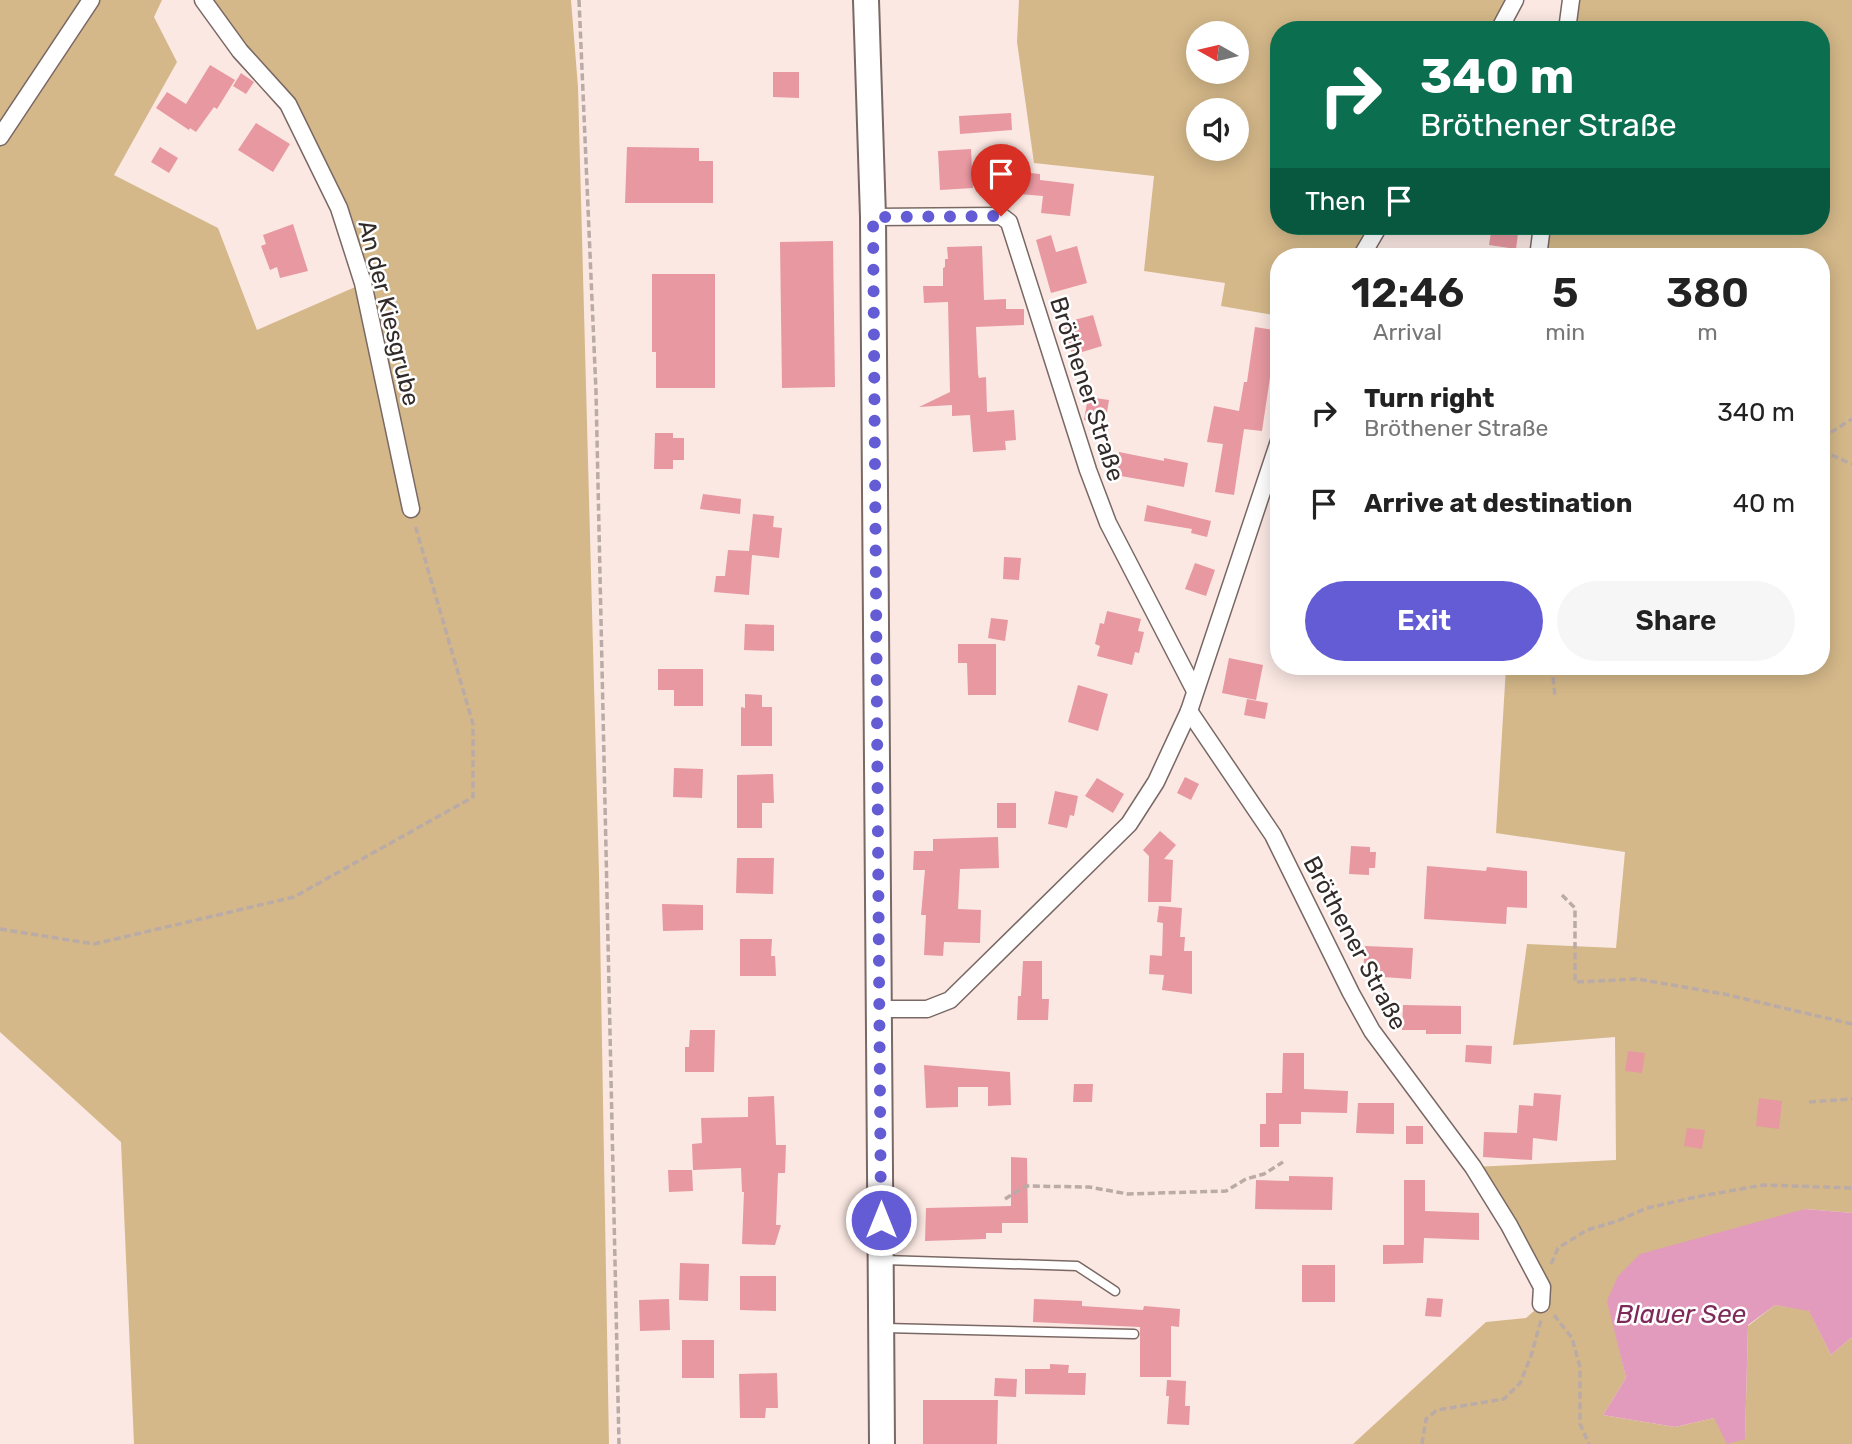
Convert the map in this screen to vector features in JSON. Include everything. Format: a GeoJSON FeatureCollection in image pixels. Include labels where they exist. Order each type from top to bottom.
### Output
{"type":"FeatureCollection","features":[{"type":"Feature","properties":{"kind":"main road"},"geometry":{"type":"LineString","coordinates":[[866,0],[873,217],[882,1444]]}},
{"type":"Feature","properties":{"kind":"street"},"geometry":{"type":"LineString","coordinates":[[0,137],[91,0]]}},
{"type":"Feature","properties":{"kind":"street","name":"An der Kiesgrube"},"geometry":{"type":"LineString","coordinates":[[203,0],[240,51],[288,104],[340,208],[363,284],[411,509]]}},
{"type":"Feature","properties":{"kind":"street"},"geometry":{"type":"LineString","coordinates":[[1504,21],[1515,0]]}},
{"type":"Feature","properties":{"kind":"street"},"geometry":{"type":"LineString","coordinates":[[1568,21],[1571,0]]}},
{"type":"Feature","properties":{"kind":"street","name":"Bröthener Straße"},"geometry":{"type":"LineString","coordinates":[[873,217],[1001,216],[1009,222],[1088,470],[1108,523],[1194,689]]}},
{"type":"Feature","properties":{"kind":"street"},"geometry":{"type":"LineString","coordinates":[[879,1009],[927,1009],[950,1000],[1129,824],[1156,782],[1189,711],[1194,689],[1270,467]]}},
{"type":"Feature","properties":{"kind":"street","name":"Bröthener Straße"},"geometry":{"type":"LineString","coordinates":[[1189,711],[1273,835],[1372,1031],[1473,1167],[1509,1224],[1542,1287]]}},
{"type":"Feature","properties":{"kind":"street"},"geometry":{"type":"LineString","coordinates":[[1541,1304],[1542,1287]]}},
{"type":"Feature","properties":{"kind":"lane"},"geometry":{"type":"LineString","coordinates":[[881,1259],[1077,1266],[1115,1291]]}},
{"type":"Feature","properties":{"kind":"lane"},"geometry":{"type":"LineString","coordinates":[[882,1328],[1134,1334]]}},
{"type":"Feature","properties":{"kind":"path"},"geometry":{"type":"LineString","coordinates":[[579,0],[596,392],[619,1444]]}},
{"type":"Feature","properties":{"kind":"path"},"geometry":{"type":"LineString","coordinates":[[1830,433],[1852,419]]}},
{"type":"Feature","properties":{"kind":"path"},"geometry":{"type":"LineString","coordinates":[[1830,454],[1852,464]]}},
{"type":"Feature","properties":{"kind":"path"},"geometry":{"type":"LineString","coordinates":[[0,929],[94,944],[294,897],[473,797],[473,724],[411,509]]}},
{"type":"Feature","properties":{"kind":"path"},"geometry":{"type":"LineString","coordinates":[[1553,675],[1555,698]]}},
{"type":"Feature","properties":{"kind":"path"},"geometry":{"type":"LineString","coordinates":[[1562,895],[1575,908],[1575,982],[1638,979],[1724,994],[1852,1024]]}},
{"type":"Feature","properties":{"kind":"path"},"geometry":{"type":"LineString","coordinates":[[1809,1101],[1852,1099]]}},
{"type":"Feature","properties":{"kind":"path"},"geometry":{"type":"LineString","coordinates":[[1005,1199],[1026,1185],[1089,1187],[1129,1194],[1226,1191],[1283,1162]]}},
{"type":"Feature","properties":{"kind":"path"},"geometry":{"type":"LineString","coordinates":[[1542,1287],[1558,1248],[1587,1230],[1617,1222],[1647,1208],[1696,1196],[1763,1185],[1852,1188]]}},
{"type":"Feature","properties":{"kind":"path"},"geometry":{"type":"LineString","coordinates":[[1422,1444],[1426,1419],[1437,1410],[1504,1399],[1520,1383],[1541,1325],[1541,1304]]}},
{"type":"Feature","properties":{"kind":"path"},"geometry":{"type":"LineString","coordinates":[[1541,1304],[1556,1317],[1572,1338],[1580,1367],[1580,1424],[1589,1444]]}},
{"type":"Feature","properties":{"kind":"shaded area"},"geometry":{"type":"Polygon","coordinates":[[[0,0],[162,0],[154,17],[177,62],[114,175],[218,228],[257,330],[362,284],[288,104],[202,0],[571,0],[578,87],[599,872],[609,1444],[134,1444],[121,1142],[0,1032],[0,0]]]}},
{"type":"Feature","properties":{"kind":"shaded area"},"geometry":{"type":"Polygon","coordinates":[[[1019,0],[1515,0],[1503,21],[1270,21],[1270,235],[1372,235],[1365,248],[1270,248],[1270,314],[1221,306],[1225,283],[1144,271],[1154,176],[1034,163],[1017,42],[1019,0]]]}},
{"type":"Feature","properties":{"kind":"shaded area"},"geometry":{"type":"Polygon","coordinates":[[[1571,0],[1852,0],[1852,1213],[1805,1209],[1608,1301],[1626,1378],[1603,1415],[1675,1427],[1714,1418],[1745,1439],[1748,1326],[1775,1305],[1809,1310],[1831,1355],[1852,1337],[1852,1444],[1353,1444],[1486,1322],[1526,1318],[1542,1304],[1542,1286],[1473,1167],[1616,1160],[1615,1037],[1513,1045],[1527,944],[1616,948],[1625,852],[1496,833],[1506,675],[1830,675],[1830,248],[1539,248],[1541,235],[1830,235],[1830,21],[1568,21],[1571,0]]]}},
{"type":"Feature","properties":{"kind":"water","name":"Blauer See"},"geometry":{"type":"Polygon","coordinates":[[[1805,1209],[1852,1213],[1852,1337],[1831,1355],[1809,1311],[1775,1305],[1748,1325],[1745,1439],[1727,1444],[1714,1418],[1675,1427],[1603,1415],[1626,1378],[1607,1301],[1618,1276],[1640,1254],[1805,1209]]]}},
{"type":"Feature","properties":{"kind":"building"},"geometry":{"type":"Polygon","coordinates":[[[210,65],[235,80],[217,109],[214,107],[196,132],[156,108],[167,92],[186,104],[210,65]]]}},
{"type":"Feature","properties":{"kind":"building"},"geometry":{"type":"Polygon","coordinates":[[[773,72],[799,72],[799,98],[773,97],[773,72]]]}},
{"type":"Feature","properties":{"kind":"building"},"geometry":{"type":"Polygon","coordinates":[[[241,73],[254,82],[246,94],[233,86],[241,73]]]}},
{"type":"Feature","properties":{"kind":"building"},"geometry":{"type":"Polygon","coordinates":[[[1011,113],[1012,130],[960,134],[959,116],[1011,113]]]}},
{"type":"Feature","properties":{"kind":"building"},"geometry":{"type":"Polygon","coordinates":[[[256,123],[290,144],[273,172],[238,150],[256,123]]]}},
{"type":"Feature","properties":{"kind":"building"},"geometry":{"type":"Polygon","coordinates":[[[160,147],[178,158],[169,173],[151,162],[160,147]]]}},
{"type":"Feature","properties":{"kind":"building"},"geometry":{"type":"Polygon","coordinates":[[[627,147],[699,148],[699,161],[713,161],[713,203],[625,203],[627,147]]]}},
{"type":"Feature","properties":{"kind":"building"},"geometry":{"type":"Polygon","coordinates":[[[971,149],[973,188],[940,190],[938,151],[971,149]]]}},
{"type":"Feature","properties":{"kind":"building"},"geometry":{"type":"Polygon","coordinates":[[[1021,172],[1040,174],[1040,180],[1074,184],[1070,216],[1041,213],[1043,196],[1019,194],[1021,172]]]}},
{"type":"Feature","properties":{"kind":"building"},"geometry":{"type":"Polygon","coordinates":[[[293,224],[308,271],[280,278],[277,267],[270,270],[261,246],[266,244],[263,235],[293,224]]]}},
{"type":"Feature","properties":{"kind":"building"},"geometry":{"type":"Polygon","coordinates":[[[1051,235],[1056,252],[1077,246],[1087,283],[1051,293],[1036,240],[1051,235]]]}},
{"type":"Feature","properties":{"kind":"building"},"geometry":{"type":"Polygon","coordinates":[[[1491,235],[1518,235],[1516,248],[1489,245],[1491,235]]]}},
{"type":"Feature","properties":{"kind":"building"},"geometry":{"type":"Polygon","coordinates":[[[833,241],[835,387],[782,388],[780,242],[833,241]]]}},
{"type":"Feature","properties":{"kind":"building"},"geometry":{"type":"Polygon","coordinates":[[[982,246],[984,300],[1006,299],[1006,309],[1024,309],[1024,325],[976,327],[978,374],[979,378],[986,377],[987,412],[1014,410],[1016,440],[1005,441],[1006,450],[973,452],[970,415],[952,416],[952,405],[919,407],[950,392],[948,302],[924,303],[923,286],[943,286],[943,268],[945,259],[948,259],[947,247],[982,246]]]}},
{"type":"Feature","properties":{"kind":"building"},"geometry":{"type":"Polygon","coordinates":[[[652,274],[715,274],[715,388],[656,388],[656,352],[652,352],[652,274]]]}},
{"type":"Feature","properties":{"kind":"building"},"geometry":{"type":"Polygon","coordinates":[[[1093,315],[1102,346],[1072,355],[1063,323],[1093,315]]]}},
{"type":"Feature","properties":{"kind":"building"},"geometry":{"type":"Polygon","coordinates":[[[1255,327],[1270,330],[1270,377],[1262,431],[1244,429],[1234,495],[1215,492],[1223,444],[1207,442],[1214,406],[1239,411],[1244,382],[1247,382],[1255,327]]]}},
{"type":"Feature","properties":{"kind":"building"},"geometry":{"type":"Polygon","coordinates":[[[1088,397],[1109,400],[1105,424],[1084,420],[1088,397]]]}},
{"type":"Feature","properties":{"kind":"building"},"geometry":{"type":"Polygon","coordinates":[[[655,433],[673,433],[673,438],[684,438],[684,460],[673,460],[673,469],[654,469],[655,433]]]}},
{"type":"Feature","properties":{"kind":"building"},"geometry":{"type":"Polygon","coordinates":[[[1119,452],[1188,463],[1184,487],[1115,475],[1119,452]]]}},
{"type":"Feature","properties":{"kind":"building"},"geometry":{"type":"Polygon","coordinates":[[[703,494],[741,499],[740,514],[700,509],[703,494]]]}},
{"type":"Feature","properties":{"kind":"building"},"geometry":{"type":"Polygon","coordinates":[[[1147,505],[1211,521],[1207,537],[1191,533],[1192,529],[1144,521],[1147,505]]]}},
{"type":"Feature","properties":{"kind":"building"},"geometry":{"type":"Polygon","coordinates":[[[753,514],[774,516],[773,527],[782,528],[779,558],[752,555],[749,595],[714,592],[716,576],[725,576],[728,550],[749,551],[753,514]]]}},
{"type":"Feature","properties":{"kind":"building"},"geometry":{"type":"Polygon","coordinates":[[[1004,557],[1021,558],[1019,580],[1003,579],[1004,557]]]}},
{"type":"Feature","properties":{"kind":"building"},"geometry":{"type":"Polygon","coordinates":[[[1195,563],[1215,570],[1206,596],[1185,589],[1195,563]]]}},
{"type":"Feature","properties":{"kind":"building"},"geometry":{"type":"Polygon","coordinates":[[[1107,611],[1141,619],[1138,631],[1144,632],[1139,653],[1135,652],[1132,665],[1097,656],[1100,646],[1095,644],[1100,623],[1104,624],[1107,611]]]}},
{"type":"Feature","properties":{"kind":"building"},"geometry":{"type":"Polygon","coordinates":[[[991,618],[1008,620],[1005,641],[988,638],[991,618]]]}},
{"type":"Feature","properties":{"kind":"building"},"geometry":{"type":"Polygon","coordinates":[[[745,624],[774,625],[774,651],[744,650],[745,624]]]}},
{"type":"Feature","properties":{"kind":"building"},"geometry":{"type":"Polygon","coordinates":[[[958,644],[996,644],[996,695],[968,695],[967,663],[958,663],[958,644]]]}},
{"type":"Feature","properties":{"kind":"building"},"geometry":{"type":"Polygon","coordinates":[[[1229,658],[1263,665],[1256,700],[1222,693],[1229,658]]]}},
{"type":"Feature","properties":{"kind":"building"},"geometry":{"type":"Polygon","coordinates":[[[658,669],[703,669],[703,706],[674,706],[674,690],[658,690],[658,669]]]}},
{"type":"Feature","properties":{"kind":"building"},"geometry":{"type":"Polygon","coordinates":[[[1078,685],[1108,694],[1098,731],[1068,722],[1078,685]]]}},
{"type":"Feature","properties":{"kind":"building"},"geometry":{"type":"Polygon","coordinates":[[[745,694],[762,695],[762,707],[772,707],[772,746],[741,746],[741,707],[745,708],[745,694]]]}},
{"type":"Feature","properties":{"kind":"building"},"geometry":{"type":"Polygon","coordinates":[[[1247,699],[1268,703],[1265,719],[1244,715],[1247,699]]]}},
{"type":"Feature","properties":{"kind":"building"},"geometry":{"type":"Polygon","coordinates":[[[674,768],[703,769],[702,798],[673,797],[674,768]]]}},
{"type":"Feature","properties":{"kind":"building"},"geometry":{"type":"Polygon","coordinates":[[[773,774],[774,803],[762,803],[762,828],[737,828],[737,775],[773,774]]]}},
{"type":"Feature","properties":{"kind":"building"},"geometry":{"type":"Polygon","coordinates":[[[1185,777],[1199,784],[1191,800],[1177,793],[1185,777]]]}},
{"type":"Feature","properties":{"kind":"building"},"geometry":{"type":"Polygon","coordinates":[[[1097,778],[1124,794],[1113,813],[1085,796],[1097,778]]]}},
{"type":"Feature","properties":{"kind":"building"},"geometry":{"type":"Polygon","coordinates":[[[1055,791],[1078,796],[1074,816],[1070,815],[1067,828],[1048,824],[1055,791]]]}},
{"type":"Feature","properties":{"kind":"building"},"geometry":{"type":"Polygon","coordinates":[[[997,803],[1016,803],[1016,828],[997,828],[997,803]]]}},
{"type":"Feature","properties":{"kind":"building"},"geometry":{"type":"Polygon","coordinates":[[[1160,831],[1176,845],[1164,859],[1173,860],[1171,902],[1148,902],[1149,856],[1143,850],[1160,831]]]}},
{"type":"Feature","properties":{"kind":"building"},"geometry":{"type":"Polygon","coordinates":[[[998,837],[999,868],[960,869],[958,909],[981,910],[980,943],[944,942],[943,956],[924,955],[926,915],[921,915],[925,870],[913,870],[914,851],[933,851],[933,839],[998,837]]]}},
{"type":"Feature","properties":{"kind":"building"},"geometry":{"type":"Polygon","coordinates":[[[1351,846],[1370,847],[1370,852],[1376,852],[1375,868],[1369,868],[1369,875],[1349,874],[1351,846]]]}},
{"type":"Feature","properties":{"kind":"building"},"geometry":{"type":"Polygon","coordinates":[[[737,858],[774,858],[773,894],[736,893],[737,858]]]}},
{"type":"Feature","properties":{"kind":"building"},"geometry":{"type":"Polygon","coordinates":[[[1427,866],[1527,871],[1527,908],[1507,907],[1506,924],[1424,919],[1427,866]]]}},
{"type":"Feature","properties":{"kind":"building"},"geometry":{"type":"Polygon","coordinates":[[[662,904],[703,905],[703,930],[663,931],[662,904]]]}},
{"type":"Feature","properties":{"kind":"building"},"geometry":{"type":"Polygon","coordinates":[[[1159,906],[1182,908],[1180,937],[1185,937],[1184,951],[1192,951],[1192,994],[1162,990],[1164,975],[1149,974],[1150,955],[1162,956],[1163,923],[1157,922],[1159,906]]]}},
{"type":"Feature","properties":{"kind":"building"},"geometry":{"type":"Polygon","coordinates":[[[740,939],[772,939],[771,956],[775,956],[776,976],[740,976],[740,939]]]}},
{"type":"Feature","properties":{"kind":"building"},"geometry":{"type":"Polygon","coordinates":[[[1365,946],[1413,948],[1411,979],[1383,977],[1383,971],[1363,970],[1365,946]]]}},
{"type":"Feature","properties":{"kind":"building"},"geometry":{"type":"Polygon","coordinates":[[[1023,961],[1042,961],[1042,999],[1049,999],[1048,1020],[1017,1020],[1023,961]]]}},
{"type":"Feature","properties":{"kind":"building"},"geometry":{"type":"Polygon","coordinates":[[[1403,1005],[1461,1006],[1461,1034],[1426,1034],[1426,1030],[1402,1030],[1403,1005]]]}},
{"type":"Feature","properties":{"kind":"building"},"geometry":{"type":"Polygon","coordinates":[[[690,1030],[715,1030],[714,1072],[685,1072],[685,1047],[689,1047],[690,1030]]]}},
{"type":"Feature","properties":{"kind":"building"},"geometry":{"type":"Polygon","coordinates":[[[1466,1045],[1492,1046],[1491,1064],[1465,1062],[1466,1045]]]}},
{"type":"Feature","properties":{"kind":"building"},"geometry":{"type":"Polygon","coordinates":[[[1628,1051],[1645,1053],[1642,1073],[1625,1071],[1628,1051]]]}},
{"type":"Feature","properties":{"kind":"building"},"geometry":{"type":"Polygon","coordinates":[[[1283,1053],[1304,1053],[1304,1089],[1348,1091],[1347,1113],[1301,1112],[1301,1124],[1279,1124],[1279,1147],[1260,1147],[1260,1124],[1266,1124],[1266,1093],[1282,1093],[1283,1053]]]}},
{"type":"Feature","properties":{"kind":"building"},"geometry":{"type":"Polygon","coordinates":[[[924,1065],[1010,1072],[1011,1105],[988,1106],[988,1087],[958,1087],[958,1107],[926,1108],[924,1065]]]}},
{"type":"Feature","properties":{"kind":"building"},"geometry":{"type":"Polygon","coordinates":[[[1074,1084],[1093,1084],[1092,1102],[1073,1102],[1074,1084]]]}},
{"type":"Feature","properties":{"kind":"building"},"geometry":{"type":"Polygon","coordinates":[[[1534,1093],[1561,1095],[1557,1141],[1533,1138],[1532,1160],[1483,1157],[1484,1132],[1517,1133],[1519,1105],[1533,1106],[1534,1093]]]}},
{"type":"Feature","properties":{"kind":"building"},"geometry":{"type":"Polygon","coordinates":[[[774,1096],[776,1145],[786,1145],[785,1173],[778,1173],[776,1225],[781,1225],[775,1245],[742,1244],[744,1192],[741,1168],[693,1170],[692,1144],[702,1143],[701,1118],[748,1117],[748,1097],[774,1096]]]}},
{"type":"Feature","properties":{"kind":"building"},"geometry":{"type":"Polygon","coordinates":[[[1759,1098],[1782,1101],[1779,1129],[1756,1126],[1759,1098]]]}},
{"type":"Feature","properties":{"kind":"building"},"geometry":{"type":"Polygon","coordinates":[[[1358,1103],[1394,1103],[1394,1134],[1356,1133],[1358,1103]]]}},
{"type":"Feature","properties":{"kind":"building"},"geometry":{"type":"Polygon","coordinates":[[[1406,1126],[1423,1126],[1423,1144],[1406,1144],[1406,1126]]]}},
{"type":"Feature","properties":{"kind":"building"},"geometry":{"type":"Polygon","coordinates":[[[1687,1128],[1705,1130],[1702,1149],[1684,1146],[1687,1128]]]}},
{"type":"Feature","properties":{"kind":"building"},"geometry":{"type":"Polygon","coordinates":[[[1011,1157],[1027,1158],[1028,1223],[1002,1223],[1002,1233],[986,1233],[986,1239],[925,1241],[926,1208],[1011,1206],[1011,1157]]]}},
{"type":"Feature","properties":{"kind":"building"},"geometry":{"type":"Polygon","coordinates":[[[668,1170],[692,1170],[693,1191],[669,1192],[668,1170]]]}},
{"type":"Feature","properties":{"kind":"building"},"geometry":{"type":"Polygon","coordinates":[[[1289,1176],[1333,1177],[1332,1210],[1255,1209],[1256,1180],[1289,1181],[1289,1176]]]}},
{"type":"Feature","properties":{"kind":"building"},"geometry":{"type":"Polygon","coordinates":[[[1404,1180],[1425,1180],[1425,1211],[1479,1213],[1479,1240],[1424,1238],[1423,1263],[1383,1264],[1383,1245],[1404,1245],[1404,1180]]]}},
{"type":"Feature","properties":{"kind":"building"},"geometry":{"type":"Polygon","coordinates":[[[680,1263],[709,1264],[708,1301],[679,1300],[680,1263]]]}},
{"type":"Feature","properties":{"kind":"building"},"geometry":{"type":"Polygon","coordinates":[[[1302,1265],[1335,1265],[1335,1302],[1302,1302],[1302,1265]]]}},
{"type":"Feature","properties":{"kind":"building"},"geometry":{"type":"Polygon","coordinates":[[[740,1276],[776,1276],[776,1311],[740,1310],[740,1276]]]}},
{"type":"Feature","properties":{"kind":"building"},"geometry":{"type":"Polygon","coordinates":[[[1427,1298],[1443,1299],[1441,1317],[1425,1316],[1427,1298]]]}},
{"type":"Feature","properties":{"kind":"building"},"geometry":{"type":"Polygon","coordinates":[[[669,1299],[670,1330],[640,1331],[639,1300],[669,1299]]]}},
{"type":"Feature","properties":{"kind":"building"},"geometry":{"type":"Polygon","coordinates":[[[1034,1299],[1082,1301],[1082,1306],[1143,1310],[1144,1306],[1180,1309],[1179,1327],[1171,1326],[1171,1377],[1140,1377],[1140,1327],[1033,1322],[1034,1299]]]}},
{"type":"Feature","properties":{"kind":"building"},"geometry":{"type":"Polygon","coordinates":[[[682,1340],[714,1340],[714,1378],[682,1378],[682,1340]]]}},
{"type":"Feature","properties":{"kind":"building"},"geometry":{"type":"Polygon","coordinates":[[[1050,1364],[1069,1365],[1068,1373],[1086,1373],[1085,1395],[1025,1394],[1025,1369],[1050,1369],[1050,1364]]]}},
{"type":"Feature","properties":{"kind":"building"},"geometry":{"type":"Polygon","coordinates":[[[777,1373],[778,1408],[766,1408],[765,1418],[740,1418],[739,1374],[777,1373]]]}},
{"type":"Feature","properties":{"kind":"building"},"geometry":{"type":"Polygon","coordinates":[[[995,1378],[1017,1379],[1016,1397],[994,1396],[995,1378]]]}},
{"type":"Feature","properties":{"kind":"building"},"geometry":{"type":"Polygon","coordinates":[[[1167,1380],[1186,1381],[1185,1406],[1190,1406],[1189,1425],[1167,1424],[1167,1380]]]}},
{"type":"Feature","properties":{"kind":"building"},"geometry":{"type":"Polygon","coordinates":[[[923,1400],[998,1400],[997,1444],[923,1444],[923,1400]]]}},
{"type":"Feature","properties":{"kind":"route"},"geometry":{"type":"LineString","coordinates":[[881,1220],[873,217],[1001,216]]}}]}
